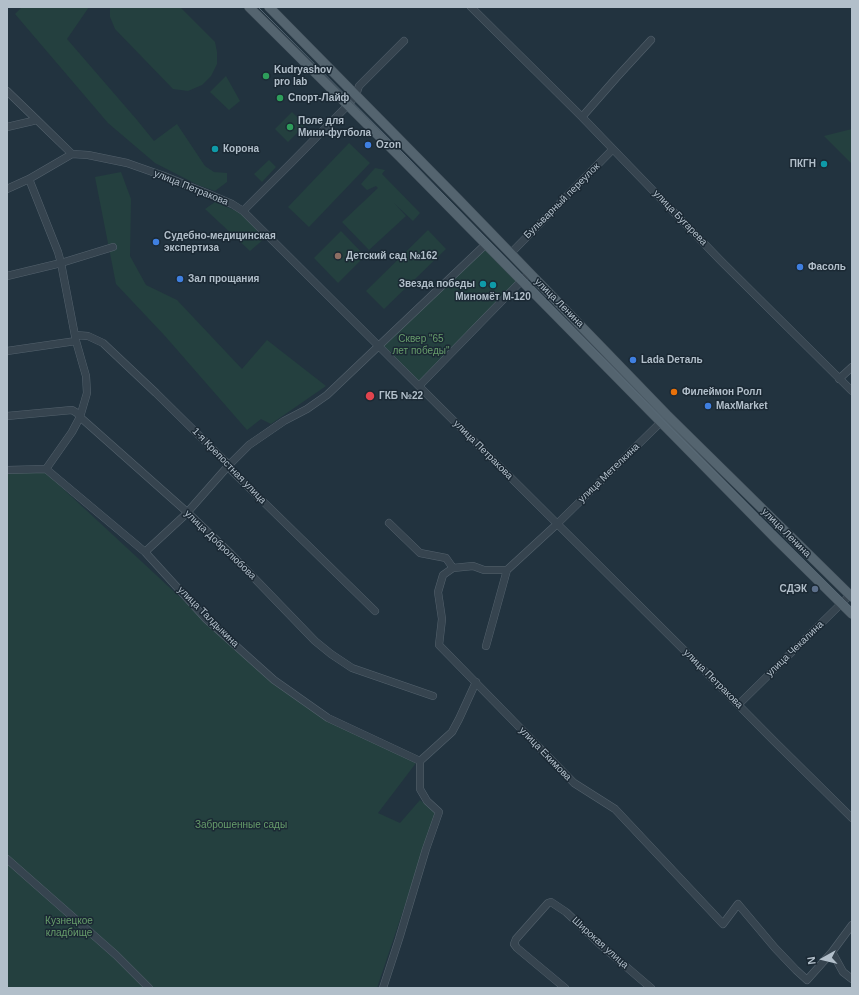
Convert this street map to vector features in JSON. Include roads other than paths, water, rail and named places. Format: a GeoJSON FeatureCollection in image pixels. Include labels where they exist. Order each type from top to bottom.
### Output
{"type":"FeatureCollection","features":[{"type":"Feature","properties":{"kind":"main road","name":"улица Ленина"},"geometry":{"type":"LineString","coordinates":[[249,7],[852,614]]}},
{"type":"Feature","properties":{"kind":"main road","name":"улица Ленина"},"geometry":{"type":"LineString","coordinates":[[268,7],[511,253],[667,415],[851,595]]}},
{"type":"Feature","properties":{"kind":"street","name":"улица Бугарева"},"geometry":{"type":"LineString","coordinates":[[472,7],[582,117],[721,261],[852,391]]}},
{"type":"Feature","properties":{"kind":"street"},"geometry":{"type":"LineString","coordinates":[[582,117],[651,40]]}},
{"type":"Feature","properties":{"kind":"street"},"geometry":{"type":"LineString","coordinates":[[243,211],[348,105],[356,95],[359,86],[404,41]]}},
{"type":"Feature","properties":{"kind":"street"},"geometry":{"type":"LineString","coordinates":[[7,91],[72,154],[29,179],[7,189]]}},
{"type":"Feature","properties":{"kind":"street"},"geometry":{"type":"LineString","coordinates":[[7,127],[38,120]]}},
{"type":"Feature","properties":{"kind":"street","name":"Бульварный переулок"},"geometry":{"type":"LineString","coordinates":[[511,253],[613,149]]}},
{"type":"Feature","properties":{"kind":"street","name":"улица Петракова"},"geometry":{"type":"LineString","coordinates":[[72,154],[88,155],[127,163],[206,193],[232,204],[243,211],[852,818]]}},
{"type":"Feature","properties":{"kind":"street"},"geometry":{"type":"LineString","coordinates":[[7,470],[46,469],[72,432],[80,417],[87,393],[86,376],[76,338],[62,263],[29,179]]}},
{"type":"Feature","properties":{"kind":"street"},"geometry":{"type":"LineString","coordinates":[[145,552],[187,512],[219,478],[229,465],[250,445],[284,421],[307,410],[327,396],[486,244]]}},
{"type":"Feature","properties":{"kind":"street"},"geometry":{"type":"LineString","coordinates":[[7,276],[62,263],[113,247]]}},
{"type":"Feature","properties":{"kind":"street"},"geometry":{"type":"LineString","coordinates":[[418,386],[529,273]]}},
{"type":"Feature","properties":{"kind":"street","name":"1-я Крепостная улица"},"geometry":{"type":"LineString","coordinates":[[7,351],[88,336],[103,343],[156,393],[229,465],[232,471],[375,611]]}},
{"type":"Feature","properties":{"kind":"street"},"geometry":{"type":"LineString","coordinates":[[839,379],[852,367]]}},
{"type":"Feature","properties":{"kind":"street","name":"улица Добролюбова"},"geometry":{"type":"LineString","coordinates":[[7,416],[72,410],[77,413],[187,512],[231,554],[315,641],[331,654],[352,668],[433,696]]}},
{"type":"Feature","properties":{"kind":"street","name":"улица Метелкина"},"geometry":{"type":"LineString","coordinates":[[507,570],[557,524],[661,422]]}},
{"type":"Feature","properties":{"kind":"street","name":"улица Талдыкина"},"geometry":{"type":"LineString","coordinates":[[46,469],[145,552],[206,619],[274,680],[328,718],[420,761]]}},
{"type":"Feature","properties":{"kind":"street"},"geometry":{"type":"LineString","coordinates":[[389,523],[420,553],[446,558],[453,568],[473,566],[484,570],[507,570],[486,646]]}},
{"type":"Feature","properties":{"kind":"street","name":"улица Екимова"},"geometry":{"type":"LineString","coordinates":[[453,568],[443,575],[438,592],[442,619],[439,645],[574,784],[615,809],[724,924],[738,904],[775,948],[807,980],[832,952]]}},
{"type":"Feature","properties":{"kind":"street","name":"улица Чекалина"},"geometry":{"type":"LineString","coordinates":[[738,704],[851,595]]}},
{"type":"Feature","properties":{"kind":"street"},"geometry":{"type":"LineString","coordinates":[[383,988],[439,812],[427,801],[420,789],[420,761],[452,732],[460,719],[476,682]]}},
{"type":"Feature","properties":{"kind":"street"},"geometry":{"type":"LineString","coordinates":[[7,859],[110,950],[149,988]]}},
{"type":"Feature","properties":{"kind":"street","name":"Широкая улица"},"geometry":{"type":"LineString","coordinates":[[565,988],[514,944],[516,939],[548,903],[551,902],[555,903],[566,912],[602,946],[651,988]]}},
{"type":"Feature","properties":{"kind":"street"},"geometry":{"type":"LineString","coordinates":[[852,925],[832,952],[843,972],[852,979]]}},
{"type":"Feature","properties":{"kind":"tram line"},"geometry":{"type":"LineString","coordinates":[[258,7],[405,155],[676,433],[852,608]]}},
{"type":"Feature","properties":{"kind":"place","name":"Kudryashov pro lab"},"geometry":{"type":"Point","coordinates":[266,76]}},
{"type":"Feature","properties":{"kind":"place","name":"Спорт-Лайф"},"geometry":{"type":"Point","coordinates":[280,98]}},
{"type":"Feature","properties":{"kind":"place","name":"Поле для Мини-футбола"},"geometry":{"type":"Point","coordinates":[290,127]}},
{"type":"Feature","properties":{"kind":"place","name":"Ozon"},"geometry":{"type":"Point","coordinates":[368,145]}},
{"type":"Feature","properties":{"kind":"place","name":"Корона"},"geometry":{"type":"Point","coordinates":[215,149]}},
{"type":"Feature","properties":{"kind":"place","name":"ПКГН"},"geometry":{"type":"Point","coordinates":[824,164]}},
{"type":"Feature","properties":{"kind":"place","name":"Судебно-медицинская экспертиза"},"geometry":{"type":"Point","coordinates":[156,242]}},
{"type":"Feature","properties":{"kind":"place","name":"Детский сад №162"},"geometry":{"type":"Point","coordinates":[338,256]}},
{"type":"Feature","properties":{"kind":"place","name":"Фасоль"},"geometry":{"type":"Point","coordinates":[800,267]}},
{"type":"Feature","properties":{"kind":"place","name":"Зал прощания"},"geometry":{"type":"Point","coordinates":[180,279]}},
{"type":"Feature","properties":{"kind":"place","name":"Звезда победы"},"geometry":{"type":"Point","coordinates":[483,284]}},
{"type":"Feature","properties":{"kind":"place","name":"Миномёт М-120"},"geometry":{"type":"Point","coordinates":[493,285]}},
{"type":"Feature","properties":{"kind":"place","name":"Lada Dеталь"},"geometry":{"type":"Point","coordinates":[633,360]}},
{"type":"Feature","properties":{"kind":"place","name":"Филеймон Ролл"},"geometry":{"type":"Point","coordinates":[674,392]}},
{"type":"Feature","properties":{"kind":"place","name":"ГКБ №22"},"geometry":{"type":"Point","coordinates":[370,396]}},
{"type":"Feature","properties":{"kind":"place","name":"MaxMarket"},"geometry":{"type":"Point","coordinates":[708,406]}},
{"type":"Feature","properties":{"kind":"place","name":"СДЭК"},"geometry":{"type":"Point","coordinates":[815,589]}},
{"type":"Feature","properties":{"kind":"park label","name":"Сквер \"65 лет победы\""},"geometry":{"type":"Point","coordinates":[421,344]}},
{"type":"Feature","properties":{"kind":"park label","name":"Заброшенные сады"},"geometry":{"type":"Point","coordinates":[241,825]}},
{"type":"Feature","properties":{"kind":"park label","name":"Кузнецкое кладбище"},"geometry":{"type":"Point","coordinates":[69,926]}}]}
